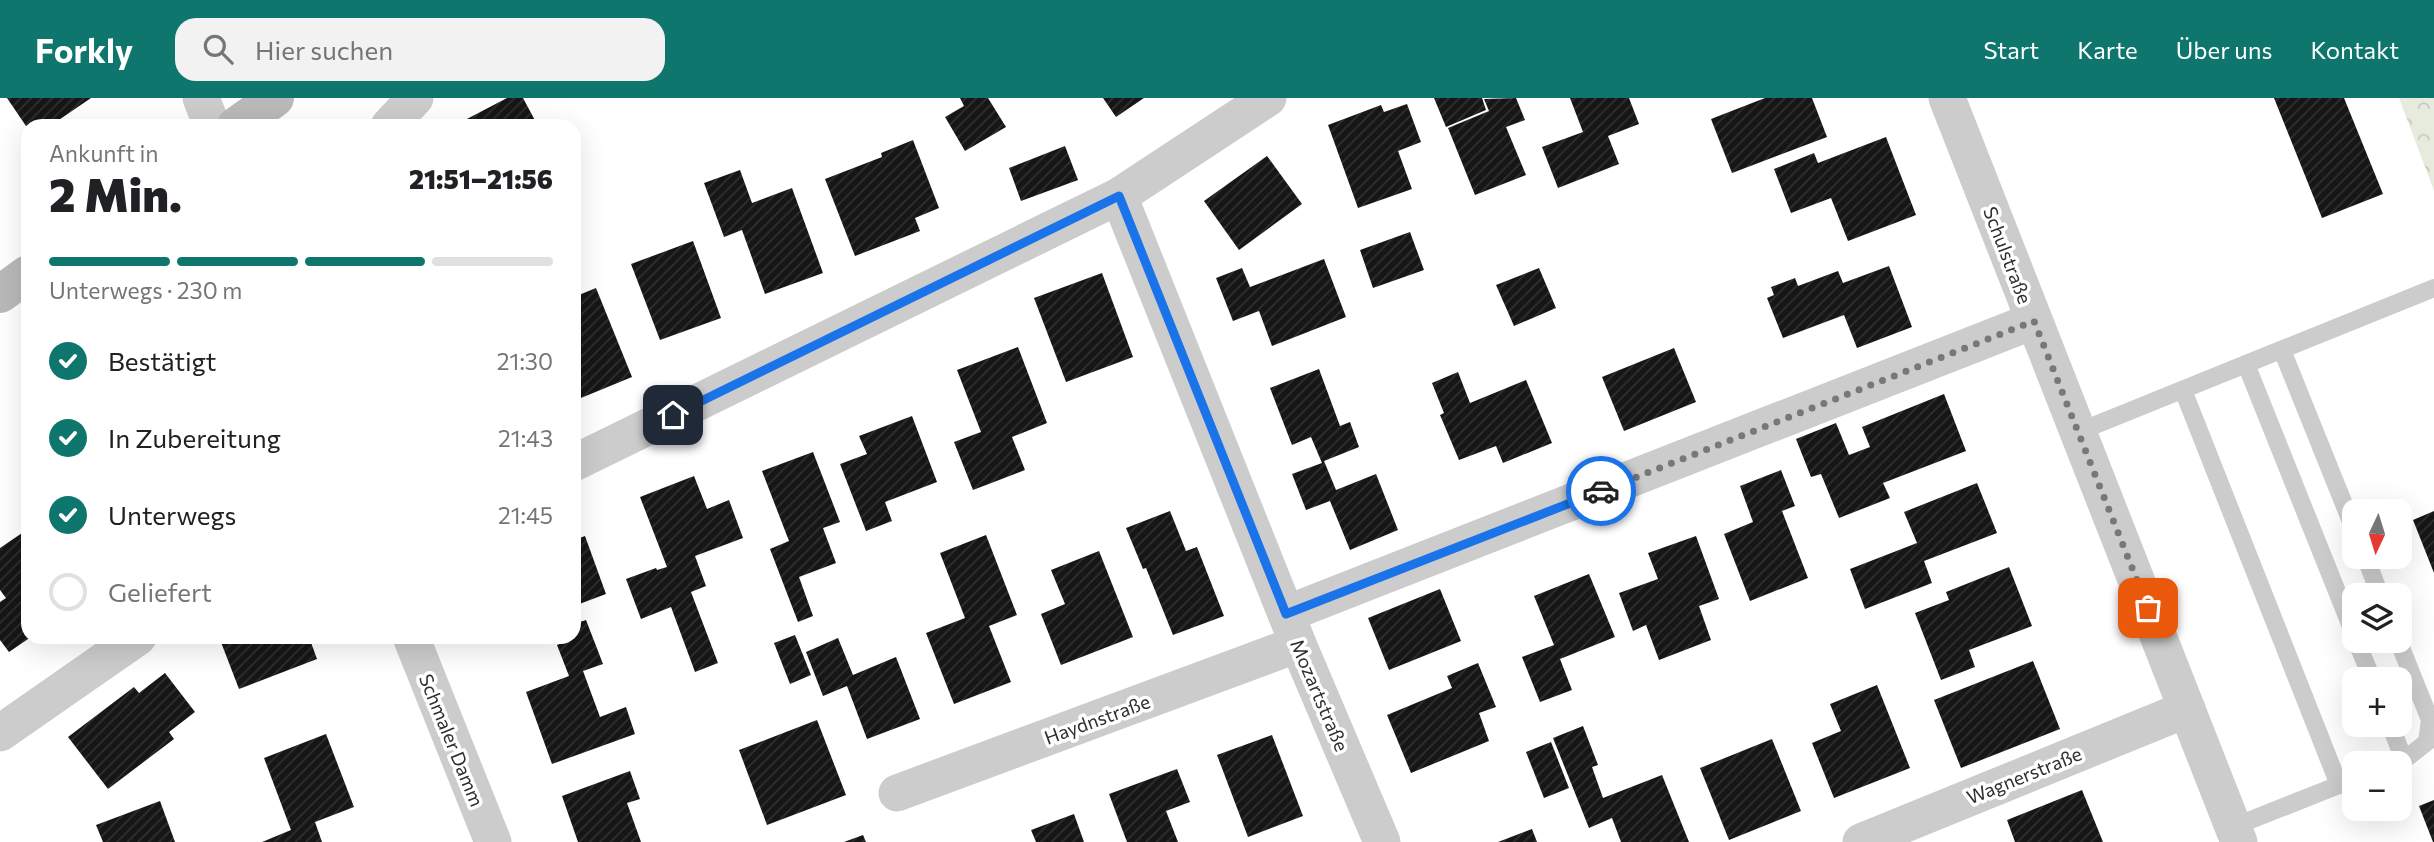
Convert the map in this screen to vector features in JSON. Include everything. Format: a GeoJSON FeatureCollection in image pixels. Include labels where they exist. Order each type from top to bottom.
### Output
{"type":"FeatureCollection","features":[{"type":"Feature","properties":{"kind":"main road"},"geometry":{"type":"LineString","coordinates":[[246,119],[275,98]]}},
{"type":"Feature","properties":{"kind":"main road"},"geometry":{"type":"LineString","coordinates":[[0,294],[21,279]]}},
{"type":"Feature","properties":{"kind":"street"},"geometry":{"type":"LineString","coordinates":[[201,98],[209,119]]}},
{"type":"Feature","properties":{"kind":"street"},"geometry":{"type":"LineString","coordinates":[[396,119],[415,98]]}},
{"type":"Feature","properties":{"kind":"street"},"geometry":{"type":"LineString","coordinates":[[581,460],[1119,196],[1268,98]]}},
{"type":"Feature","properties":{"kind":"street","name":"Schulstraße"},"geometry":{"type":"LineString","coordinates":[[1947,98],[2236,834]]}},
{"type":"Feature","properties":{"kind":"street","name":"Mozartstraße"},"geometry":{"type":"LineString","coordinates":[[1119,196],[1292,629],[1382,842]]}},
{"type":"Feature","properties":{"kind":"street","name":"Haydnstraße"},"geometry":{"type":"LineString","coordinates":[[897,793],[2034,321]]}},
{"type":"Feature","properties":{"kind":"street"},"geometry":{"type":"LineString","coordinates":[[0,733],[128,644]]}},
{"type":"Feature","properties":{"kind":"street","name":"Schmaler Damm"},"geometry":{"type":"LineString","coordinates":[[414,644],[493,842]]}},
{"type":"Feature","properties":{"kind":"street","name":"Wagnerstraße"},"geometry":{"type":"LineString","coordinates":[[1861,842],[2188,709]]}},
{"type":"Feature","properties":{"kind":"lane"},"geometry":{"type":"LineString","coordinates":[[2078,432],[2434,288]]}},
{"type":"Feature","properties":{"kind":"lane"},"geometry":{"type":"LineString","coordinates":[[2282,350],[2342,499]]}},
{"type":"Feature","properties":{"kind":"lane"},"geometry":{"type":"LineString","coordinates":[[2246,364],[2342,604]]}},
{"type":"Feature","properties":{"kind":"lane"},"geometry":{"type":"LineString","coordinates":[[2183,390],[2342,770]]}},
{"type":"Feature","properties":{"kind":"lane"},"geometry":{"type":"LineString","coordinates":[[2403,653],[2430,720],[2427,742],[2412,753]]}},
{"type":"Feature","properties":{"kind":"lane"},"geometry":{"type":"LineString","coordinates":[[2236,834],[2342,784]]}},
{"type":"Feature","properties":{"kind":"green space"},"geometry":{"type":"Polygon","coordinates":[[[2399,98],[2434,98],[2434,191],[2399,98]]]}},
{"type":"Feature","properties":{"kind":"building"},"geometry":{"type":"Polygon","coordinates":[[[7,98],[91,98],[60,119],[21,119],[7,98]]]}},
{"type":"Feature","properties":{"kind":"building"},"geometry":{"type":"Polygon","coordinates":[[[507,98],[523,98],[534,119],[467,119],[507,98]]]}},
{"type":"Feature","properties":{"kind":"building"},"geometry":{"type":"Polygon","coordinates":[[[960,98],[988,98],[1006,127],[965,151],[945,117],[964,106],[960,98]]]}},
{"type":"Feature","properties":{"kind":"building"},"geometry":{"type":"Polygon","coordinates":[[[1103,98],[1144,98],[1116,117],[1103,98]]]}},
{"type":"Feature","properties":{"kind":"building"},"geometry":{"type":"Polygon","coordinates":[[[1434,98],[1482,98],[1486,110],[1446,127],[1434,98]]]}},
{"type":"Feature","properties":{"kind":"building"},"geometry":{"type":"Polygon","coordinates":[[[1516,98],[1525,120],[1506,127],[1526,175],[1475,195],[1448,128],[1489,111],[1484,99],[1516,98]]]}},
{"type":"Feature","properties":{"kind":"building"},"geometry":{"type":"Polygon","coordinates":[[[1570,98],[1629,98],[1639,124],[1608,136],[1619,164],[1558,188],[1542,147],[1583,132],[1570,98]]]}},
{"type":"Feature","properties":{"kind":"building"},"geometry":{"type":"Polygon","coordinates":[[[1765,98],[1812,98],[1827,137],[1732,173],[1711,119],[1765,98]]]}},
{"type":"Feature","properties":{"kind":"building"},"geometry":{"type":"Polygon","coordinates":[[[2274,98],[2344,98],[2383,194],[2322,218],[2274,98]]]}},
{"type":"Feature","properties":{"kind":"building"},"geometry":{"type":"Polygon","coordinates":[[[1407,104],[1421,142],[1398,151],[1412,189],[1358,208],[1328,125],[1381,105],[1384,112],[1407,104]]]}},
{"type":"Feature","properties":{"kind":"building"},"geometry":{"type":"Polygon","coordinates":[[[1886,137],[1916,215],[1848,241],[1831,198],[1791,213],[1774,169],[1814,153],[1818,163],[1886,137]]]}},
{"type":"Feature","properties":{"kind":"building"},"geometry":{"type":"Polygon","coordinates":[[[913,140],[939,208],[915,218],[920,231],[855,256],[825,179],[882,157],[881,153],[913,140]]]}},
{"type":"Feature","properties":{"kind":"building"},"geometry":{"type":"Polygon","coordinates":[[[1065,146],[1078,180],[1021,201],[1009,168],[1065,146]]]}},
{"type":"Feature","properties":{"kind":"building"},"geometry":{"type":"Polygon","coordinates":[[[1267,156],[1302,204],[1239,250],[1204,201],[1267,156]]]}},
{"type":"Feature","properties":{"kind":"building"},"geometry":{"type":"Polygon","coordinates":[[[740,170],[752,203],[792,188],[823,273],[765,294],[742,230],[724,237],[704,183],[740,170]]]}},
{"type":"Feature","properties":{"kind":"building"},"geometry":{"type":"Polygon","coordinates":[[[1410,232],[1424,270],[1373,288],[1360,250],[1410,232]]]}},
{"type":"Feature","properties":{"kind":"building"},"geometry":{"type":"Polygon","coordinates":[[[693,241],[721,318],[660,340],[631,264],[693,241]]]}},
{"type":"Feature","properties":{"kind":"building"},"geometry":{"type":"Polygon","coordinates":[[[1324,259],[1346,317],[1272,346],[1259,311],[1233,321],[1216,278],[1242,268],[1250,287],[1324,259]]]}},
{"type":"Feature","properties":{"kind":"building"},"geometry":{"type":"Polygon","coordinates":[[[1889,266],[1912,327],[1857,348],[1844,315],[1783,338],[1767,298],[1774,295],[1771,287],[1795,278],[1798,286],[1838,271],[1843,283],[1889,266]]]}},
{"type":"Feature","properties":{"kind":"building"},"geometry":{"type":"Polygon","coordinates":[[[1539,268],[1556,308],[1514,326],[1496,285],[1539,268]]]}},
{"type":"Feature","properties":{"kind":"building"},"geometry":{"type":"Polygon","coordinates":[[[1102,273],[1133,357],[1066,382],[1034,298],[1102,273]]]}},
{"type":"Feature","properties":{"kind":"building"},"geometry":{"type":"Polygon","coordinates":[[[596,288],[632,377],[581,398],[581,294],[596,288]]]}},
{"type":"Feature","properties":{"kind":"building"},"geometry":{"type":"Polygon","coordinates":[[[1018,347],[1047,423],[1012,437],[1025,470],[973,490],[954,442],[981,432],[957,370],[1018,347]]]}},
{"type":"Feature","properties":{"kind":"building"},"geometry":{"type":"Polygon","coordinates":[[[1674,348],[1696,402],[1624,431],[1602,377],[1674,348]]]}},
{"type":"Feature","properties":{"kind":"building"},"geometry":{"type":"Polygon","coordinates":[[[1319,369],[1340,426],[1350,422],[1359,447],[1324,461],[1336,490],[1376,474],[1398,530],[1350,550],[1330,501],[1306,510],[1292,474],[1322,463],[1311,437],[1292,445],[1270,388],[1319,369]]]}},
{"type":"Feature","properties":{"kind":"building"},"geometry":{"type":"Polygon","coordinates":[[[1458,372],[1470,403],[1526,380],[1552,443],[1503,463],[1496,446],[1459,460],[1440,415],[1444,413],[1432,383],[1458,372]]]}},
{"type":"Feature","properties":{"kind":"building"},"geometry":{"type":"Polygon","coordinates":[[[1944,394],[1966,451],[1883,483],[1890,498],[1839,518],[1821,474],[1811,477],[1796,439],[1836,423],[1849,455],[1870,447],[1862,427],[1944,394]]]}},
{"type":"Feature","properties":{"kind":"building"},"geometry":{"type":"Polygon","coordinates":[[[912,416],[937,482],[885,502],[892,521],[866,531],[840,464],[867,454],[859,436],[912,416]]]}},
{"type":"Feature","properties":{"kind":"building"},"geometry":{"type":"Polygon","coordinates":[[[813,452],[840,522],[823,528],[836,563],[799,577],[813,616],[798,622],[770,549],[789,541],[762,471],[813,452]]]}},
{"type":"Feature","properties":{"kind":"building"},"geometry":{"type":"Polygon","coordinates":[[[1781,470],[1795,506],[1782,511],[1808,578],[1750,601],[1724,534],[1753,522],[1740,486],[1781,470]]]}},
{"type":"Feature","properties":{"kind":"building"},"geometry":{"type":"Polygon","coordinates":[[[694,476],[707,509],[729,500],[743,538],[695,556],[706,586],[691,592],[718,663],[695,672],[671,607],[641,619],[626,579],[656,568],[667,567],[640,497],[694,476]]]}},
{"type":"Feature","properties":{"kind":"building"},"geometry":{"type":"Polygon","coordinates":[[[1977,483],[1997,533],[1924,561],[1932,583],[1865,609],[1850,569],[1917,543],[1904,512],[1977,483]]]}},
{"type":"Feature","properties":{"kind":"building"},"geometry":{"type":"Polygon","coordinates":[[[1170,511],[1186,551],[1197,547],[1224,616],[1173,635],[1146,568],[1143,569],[1126,528],[1170,511]]]}},
{"type":"Feature","properties":{"kind":"building"},"geometry":{"type":"Polygon","coordinates":[[[2434,511],[2434,573],[2413,520],[2434,511]]]}},
{"type":"Feature","properties":{"kind":"building"},"geometry":{"type":"Polygon","coordinates":[[[21,534],[21,644],[9,652],[0,640],[0,602],[6,598],[0,590],[0,548],[21,534]]]}},
{"type":"Feature","properties":{"kind":"building"},"geometry":{"type":"Polygon","coordinates":[[[986,535],[1017,615],[989,626],[1011,682],[954,704],[926,633],[965,618],[940,553],[986,535]]]}},
{"type":"Feature","properties":{"kind":"building"},"geometry":{"type":"Polygon","coordinates":[[[585,536],[606,594],[581,603],[581,537],[585,536]]]}},
{"type":"Feature","properties":{"kind":"building"},"geometry":{"type":"Polygon","coordinates":[[[1696,536],[1719,599],[1699,606],[1711,640],[1659,660],[1646,625],[1633,631],[1619,593],[1658,579],[1648,553],[1696,536]]]}},
{"type":"Feature","properties":{"kind":"building"},"geometry":{"type":"Polygon","coordinates":[[[1099,551],[1133,637],[1061,665],[1041,614],[1065,604],[1051,570],[1099,551]]]}},
{"type":"Feature","properties":{"kind":"building"},"geometry":{"type":"Polygon","coordinates":[[[2009,567],[2032,626],[1969,650],[1975,667],[1941,680],[1915,613],[1949,600],[1946,592],[2009,567]]]}},
{"type":"Feature","properties":{"kind":"building"},"geometry":{"type":"Polygon","coordinates":[[[1589,574],[1615,637],[1560,659],[1572,690],[1540,702],[1522,657],[1554,645],[1534,596],[1589,574]]]}},
{"type":"Feature","properties":{"kind":"building"},"geometry":{"type":"Polygon","coordinates":[[[1440,589],[1461,641],[1389,670],[1368,618],[1440,589]]]}},
{"type":"Feature","properties":{"kind":"building"},"geometry":{"type":"Polygon","coordinates":[[[586,620],[603,664],[583,671],[600,717],[626,707],[635,734],[552,764],[526,692],[569,676],[557,645],[581,644],[581,622],[586,620]]]}},
{"type":"Feature","properties":{"kind":"building"},"geometry":{"type":"Polygon","coordinates":[[[795,635],[811,675],[790,684],[774,643],[795,635]]]}},
{"type":"Feature","properties":{"kind":"building"},"geometry":{"type":"Polygon","coordinates":[[[838,638],[853,675],[896,657],[920,719],[867,739],[847,686],[823,696],[806,652],[838,638]]]}},
{"type":"Feature","properties":{"kind":"building"},"geometry":{"type":"Polygon","coordinates":[[[222,644],[312,644],[317,659],[239,689],[222,644]]]}},
{"type":"Feature","properties":{"kind":"building"},"geometry":{"type":"Polygon","coordinates":[[[2033,661],[2060,729],[1961,768],[1934,700],[2033,661]]]}},
{"type":"Feature","properties":{"kind":"building"},"geometry":{"type":"Polygon","coordinates":[[[1478,663],[1496,707],[1479,713],[1489,741],[1411,773],[1387,715],[1452,688],[1447,676],[1478,663]]]}},
{"type":"Feature","properties":{"kind":"building"},"geometry":{"type":"Polygon","coordinates":[[[165,673],[195,712],[169,732],[174,739],[108,789],[68,737],[134,687],[139,693],[165,673]]]}},
{"type":"Feature","properties":{"kind":"building"},"geometry":{"type":"Polygon","coordinates":[[[1877,685],[1910,768],[1834,798],[1812,743],[1841,731],[1830,704],[1877,685]]]}},
{"type":"Feature","properties":{"kind":"building"},"geometry":{"type":"Polygon","coordinates":[[[817,720],[846,795],[767,825],[739,750],[817,720]]]}},
{"type":"Feature","properties":{"kind":"building"},"geometry":{"type":"Polygon","coordinates":[[[1583,726],[1598,765],[1592,767],[1603,798],[1662,775],[1689,842],[1621,842],[1612,818],[1589,828],[1553,738],[1583,726]]]}},
{"type":"Feature","properties":{"kind":"building"},"geometry":{"type":"Polygon","coordinates":[[[326,734],[354,807],[315,822],[322,842],[262,842],[291,830],[264,758],[326,734]]]}},
{"type":"Feature","properties":{"kind":"building"},"geometry":{"type":"Polygon","coordinates":[[[1272,735],[1303,816],[1248,837],[1217,755],[1272,735]]]}},
{"type":"Feature","properties":{"kind":"building"},"geometry":{"type":"Polygon","coordinates":[[[1772,739],[1801,811],[1729,840],[1700,768],[1772,739]]]}},
{"type":"Feature","properties":{"kind":"building"},"geometry":{"type":"Polygon","coordinates":[[[1551,742],[1569,788],[1544,798],[1526,752],[1551,742]]]}},
{"type":"Feature","properties":{"kind":"building"},"geometry":{"type":"Polygon","coordinates":[[[1177,769],[1190,802],[1166,811],[1178,842],[1127,842],[1109,794],[1177,769]]]}},
{"type":"Feature","properties":{"kind":"building"},"geometry":{"type":"Polygon","coordinates":[[[630,771],[640,799],[627,803],[641,842],[578,842],[562,796],[630,771]]]}},
{"type":"Feature","properties":{"kind":"building"},"geometry":{"type":"Polygon","coordinates":[[[2082,790],[2103,842],[2015,842],[2007,820],[2082,790]]]}},
{"type":"Feature","properties":{"kind":"building"},"geometry":{"type":"Polygon","coordinates":[[[2434,800],[2434,842],[2433,842],[2419,806],[2434,800]]]}},
{"type":"Feature","properties":{"kind":"building"},"geometry":{"type":"Polygon","coordinates":[[[160,801],[175,842],[103,842],[96,825],[160,801]]]}},
{"type":"Feature","properties":{"kind":"building"},"geometry":{"type":"Polygon","coordinates":[[[1074,814],[1084,842],[1036,842],[1031,830],[1074,814]]]}},
{"type":"Feature","properties":{"kind":"building"},"geometry":{"type":"Polygon","coordinates":[[[1532,829],[1537,842],[1498,842],[1532,829]]]}},
{"type":"Feature","properties":{"kind":"building"},"geometry":{"type":"Polygon","coordinates":[[[863,835],[866,842],[844,842],[863,835]]]}},
{"type":"Feature","properties":{"kind":"way so far"},"geometry":{"type":"LineString","coordinates":[[1601,491],[2034,321],[2148,608]]}},
{"type":"Feature","properties":{"kind":"route"},"geometry":{"type":"LineString","coordinates":[[673,415],[1119,196],[1286,614],[1601,491]]}}]}
